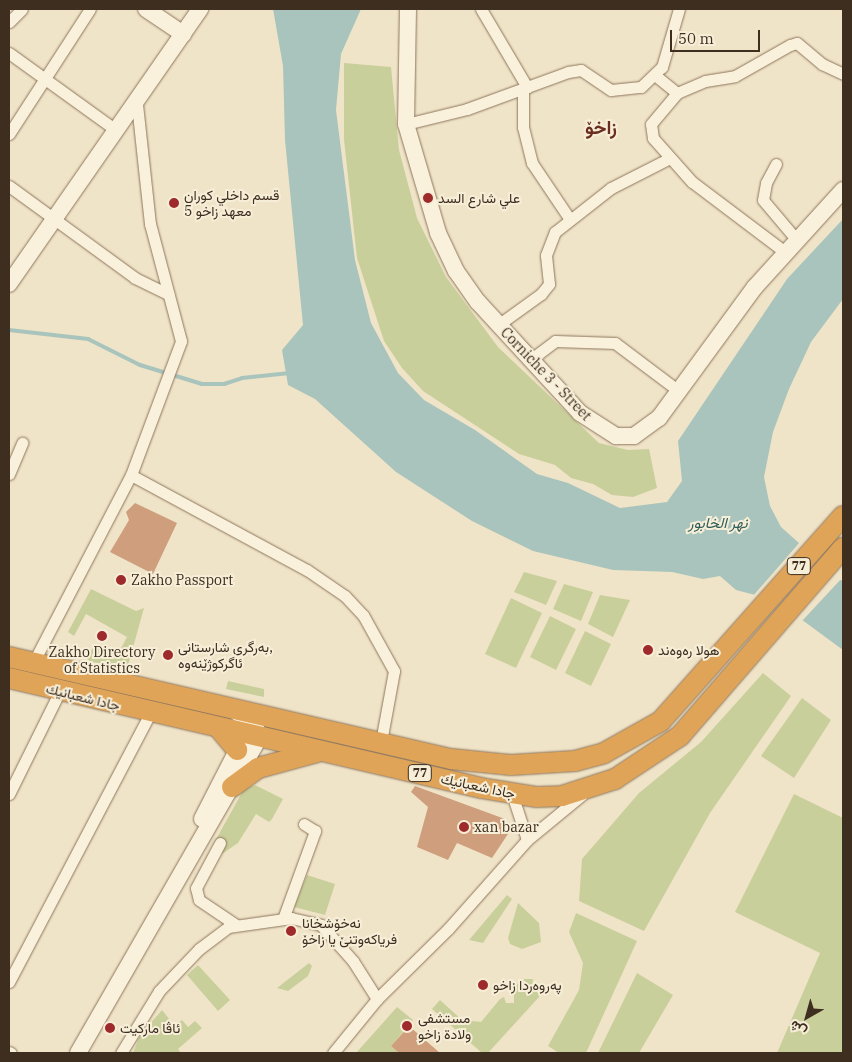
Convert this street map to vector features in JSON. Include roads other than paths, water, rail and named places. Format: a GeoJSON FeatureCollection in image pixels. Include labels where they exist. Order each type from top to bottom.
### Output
{"type":"FeatureCollection","features":[{"type":"Feature","properties":{"kind":"highway","name":"جادا شعبانيك"},"geometry":{"type":"LineString","coordinates":[[9,657],[33,664],[276,716],[451,759],[511,765],[575,761],[604,753],[661,721],[843,516]]}},
{"type":"Feature","properties":{"kind":"highway","name":"جادا شعبانيك"},"geometry":{"type":"LineString","coordinates":[[9,678],[150,714],[218,727],[254,731],[326,751],[512,794],[545,796],[586,791],[643,764],[680,736],[843,548]]}},
{"type":"Feature","properties":{"kind":"highway"},"geometry":{"type":"LineString","coordinates":[[218,727],[237,750]]}},
{"type":"Feature","properties":{"kind":"highway"},"geometry":{"type":"LineString","coordinates":[[232,787],[258,768],[326,751]]}},
{"type":"Feature","properties":{"kind":"street"},"geometry":{"type":"LineString","coordinates":[[9,22],[22,9]]}},
{"type":"Feature","properties":{"kind":"street"},"geometry":{"type":"LineString","coordinates":[[9,134],[90,9]]}},
{"type":"Feature","properties":{"kind":"street"},"geometry":{"type":"LineString","coordinates":[[146,9],[183,34]]}},
{"type":"Feature","properties":{"kind":"street"},"geometry":{"type":"LineString","coordinates":[[9,284],[137,104],[200,9]]}},
{"type":"Feature","properties":{"kind":"street","name":"Corniche 3 - Street"},"geometry":{"type":"LineString","coordinates":[[408,9],[406,124],[438,233],[456,271],[498,325],[580,413],[616,436],[634,436],[646,431],[791,246],[843,190]]}},
{"type":"Feature","properties":{"kind":"street"},"geometry":{"type":"LineString","coordinates":[[481,9],[525,88],[523,127],[532,163],[570,218]]}},
{"type":"Feature","properties":{"kind":"street"},"geometry":{"type":"LineString","coordinates":[[406,124],[580,70],[617,91],[641,87],[656,76],[679,9]]}},
{"type":"Feature","properties":{"kind":"street"},"geometry":{"type":"LineString","coordinates":[[791,246],[692,182],[670,158],[650,130],[677,93],[705,81],[735,76],[797,43],[822,64],[843,74]]}},
{"type":"Feature","properties":{"kind":"street"},"geometry":{"type":"LineString","coordinates":[[9,53],[117,132]]}},
{"type":"Feature","properties":{"kind":"street"},"geometry":{"type":"LineString","coordinates":[[656,76],[677,93]]}},
{"type":"Feature","properties":{"kind":"street"},"geometry":{"type":"LineString","coordinates":[[33,664],[131,475],[181,341],[150,224],[137,104]]}},
{"type":"Feature","properties":{"kind":"street"},"geometry":{"type":"LineString","coordinates":[[498,325],[541,294],[549,284],[548,243],[570,218],[612,188],[670,158]]}},
{"type":"Feature","properties":{"kind":"street"},"geometry":{"type":"LineString","coordinates":[[776,164],[766,183],[763,200],[791,246]]}},
{"type":"Feature","properties":{"kind":"street"},"geometry":{"type":"LineString","coordinates":[[9,186],[57,218],[135,278],[168,294]]}},
{"type":"Feature","properties":{"kind":"street"},"geometry":{"type":"LineString","coordinates":[[530,360],[555,341],[615,343],[679,391]]}},
{"type":"Feature","properties":{"kind":"street"},"geometry":{"type":"LineString","coordinates":[[9,474],[22,443]]}},
{"type":"Feature","properties":{"kind":"street"},"geometry":{"type":"LineString","coordinates":[[131,475],[307,570],[357,609],[394,671],[381,742]]}},
{"type":"Feature","properties":{"kind":"street"},"geometry":{"type":"LineString","coordinates":[[9,794],[60,691]]}},
{"type":"Feature","properties":{"kind":"street"},"geometry":{"type":"LineString","coordinates":[[227,706],[254,731]]}},
{"type":"Feature","properties":{"kind":"street"},"geometry":{"type":"LineString","coordinates":[[10,975],[150,714]]}},
{"type":"Feature","properties":{"kind":"street"},"geometry":{"type":"LineString","coordinates":[[183,867],[186,850],[237,750],[254,731],[276,716]]}},
{"type":"Feature","properties":{"kind":"street"},"geometry":{"type":"LineString","coordinates":[[78,1053],[183,867],[232,787],[254,731]]}},
{"type":"Feature","properties":{"kind":"street"},"geometry":{"type":"LineString","coordinates":[[333,1053],[377,999],[448,929],[527,840],[586,791]]}},
{"type":"Feature","properties":{"kind":"street"},"geometry":{"type":"LineString","coordinates":[[512,794],[527,840]]}},
{"type":"Feature","properties":{"kind":"street"},"geometry":{"type":"LineString","coordinates":[[284,918],[315,831],[304,824]]}},
{"type":"Feature","properties":{"kind":"street"},"geometry":{"type":"LineString","coordinates":[[220,843],[196,888],[198,900],[236,925]]}},
{"type":"Feature","properties":{"kind":"street"},"geometry":{"type":"LineString","coordinates":[[121,1053],[159,991],[214,936],[236,925],[284,918],[305,919],[322,925],[353,961],[377,999]]}},
{"type":"Feature","properties":{"kind":"water","name":"نهر الخابور"},"geometry":{"type":"Polygon","coordinates":[[[273,9],[361,9],[341,54],[336,110],[355,260],[371,323],[398,373],[424,400],[475,430],[537,474],[568,483],[620,508],[667,502],[682,481],[678,441],[787,279],[843,219],[843,299],[811,342],[789,389],[773,432],[764,477],[770,506],[781,527],[843,582],[843,650],[775,600],[736,590],[720,576],[703,579],[672,572],[613,570],[533,551],[472,521],[396,472],[315,399],[288,385],[282,350],[303,325],[285,140],[283,66],[273,9]]]}},
{"type":"Feature","properties":{"kind":"waterway"},"geometry":{"type":"LineString","coordinates":[[9,330],[88,339],[140,365],[202,384],[224,384],[242,378],[290,373]]}},
{"type":"Feature","properties":{"kind":"place","name":"علي شارع السد"},"geometry":{"type":"Point","coordinates":[428,198]}},
{"type":"Feature","properties":{"kind":"place","name":"قسم داخلي كوران معهد زاخو 5"},"geometry":{"type":"Point","coordinates":[174,203]}},
{"type":"Feature","properties":{"kind":"place","name":"Zakho Passport"},"geometry":{"type":"Point","coordinates":[121,580]}},
{"type":"Feature","properties":{"kind":"place","name":"Zakho Directory of Statistics"},"geometry":{"type":"Point","coordinates":[102,636]}},
{"type":"Feature","properties":{"kind":"place","name":"هولا ره‌وه‌ند"},"geometry":{"type":"Point","coordinates":[648,650]}},
{"type":"Feature","properties":{"kind":"place","name":"بەرگری شارستانی, ئاگرکوژێنەوە"},"geometry":{"type":"Point","coordinates":[168,655]}},
{"type":"Feature","properties":{"kind":"place","name":"xan bazar"},"geometry":{"type":"Point","coordinates":[464,827]}},
{"type":"Feature","properties":{"kind":"place","name":"نه‌خۆشخانا فرياكه‌وتنێ يا زاخۆ"},"geometry":{"type":"Point","coordinates":[291,931]}},
{"type":"Feature","properties":{"kind":"place","name":"په‌روه‌ردا زاخو"},"geometry":{"type":"Point","coordinates":[483,985]}},
{"type":"Feature","properties":{"kind":"place","name":"مستشفى ولادة زاخو"},"geometry":{"type":"Point","coordinates":[407,1026]}},
{"type":"Feature","properties":{"kind":"place","name":"ئاڤا ماركيت"},"geometry":{"type":"Point","coordinates":[110,1028]}},
{"type":"Feature","properties":{"kind":"district","name":"زاخۆ"},"geometry":{"type":"Point","coordinates":[601,128]}}]}
